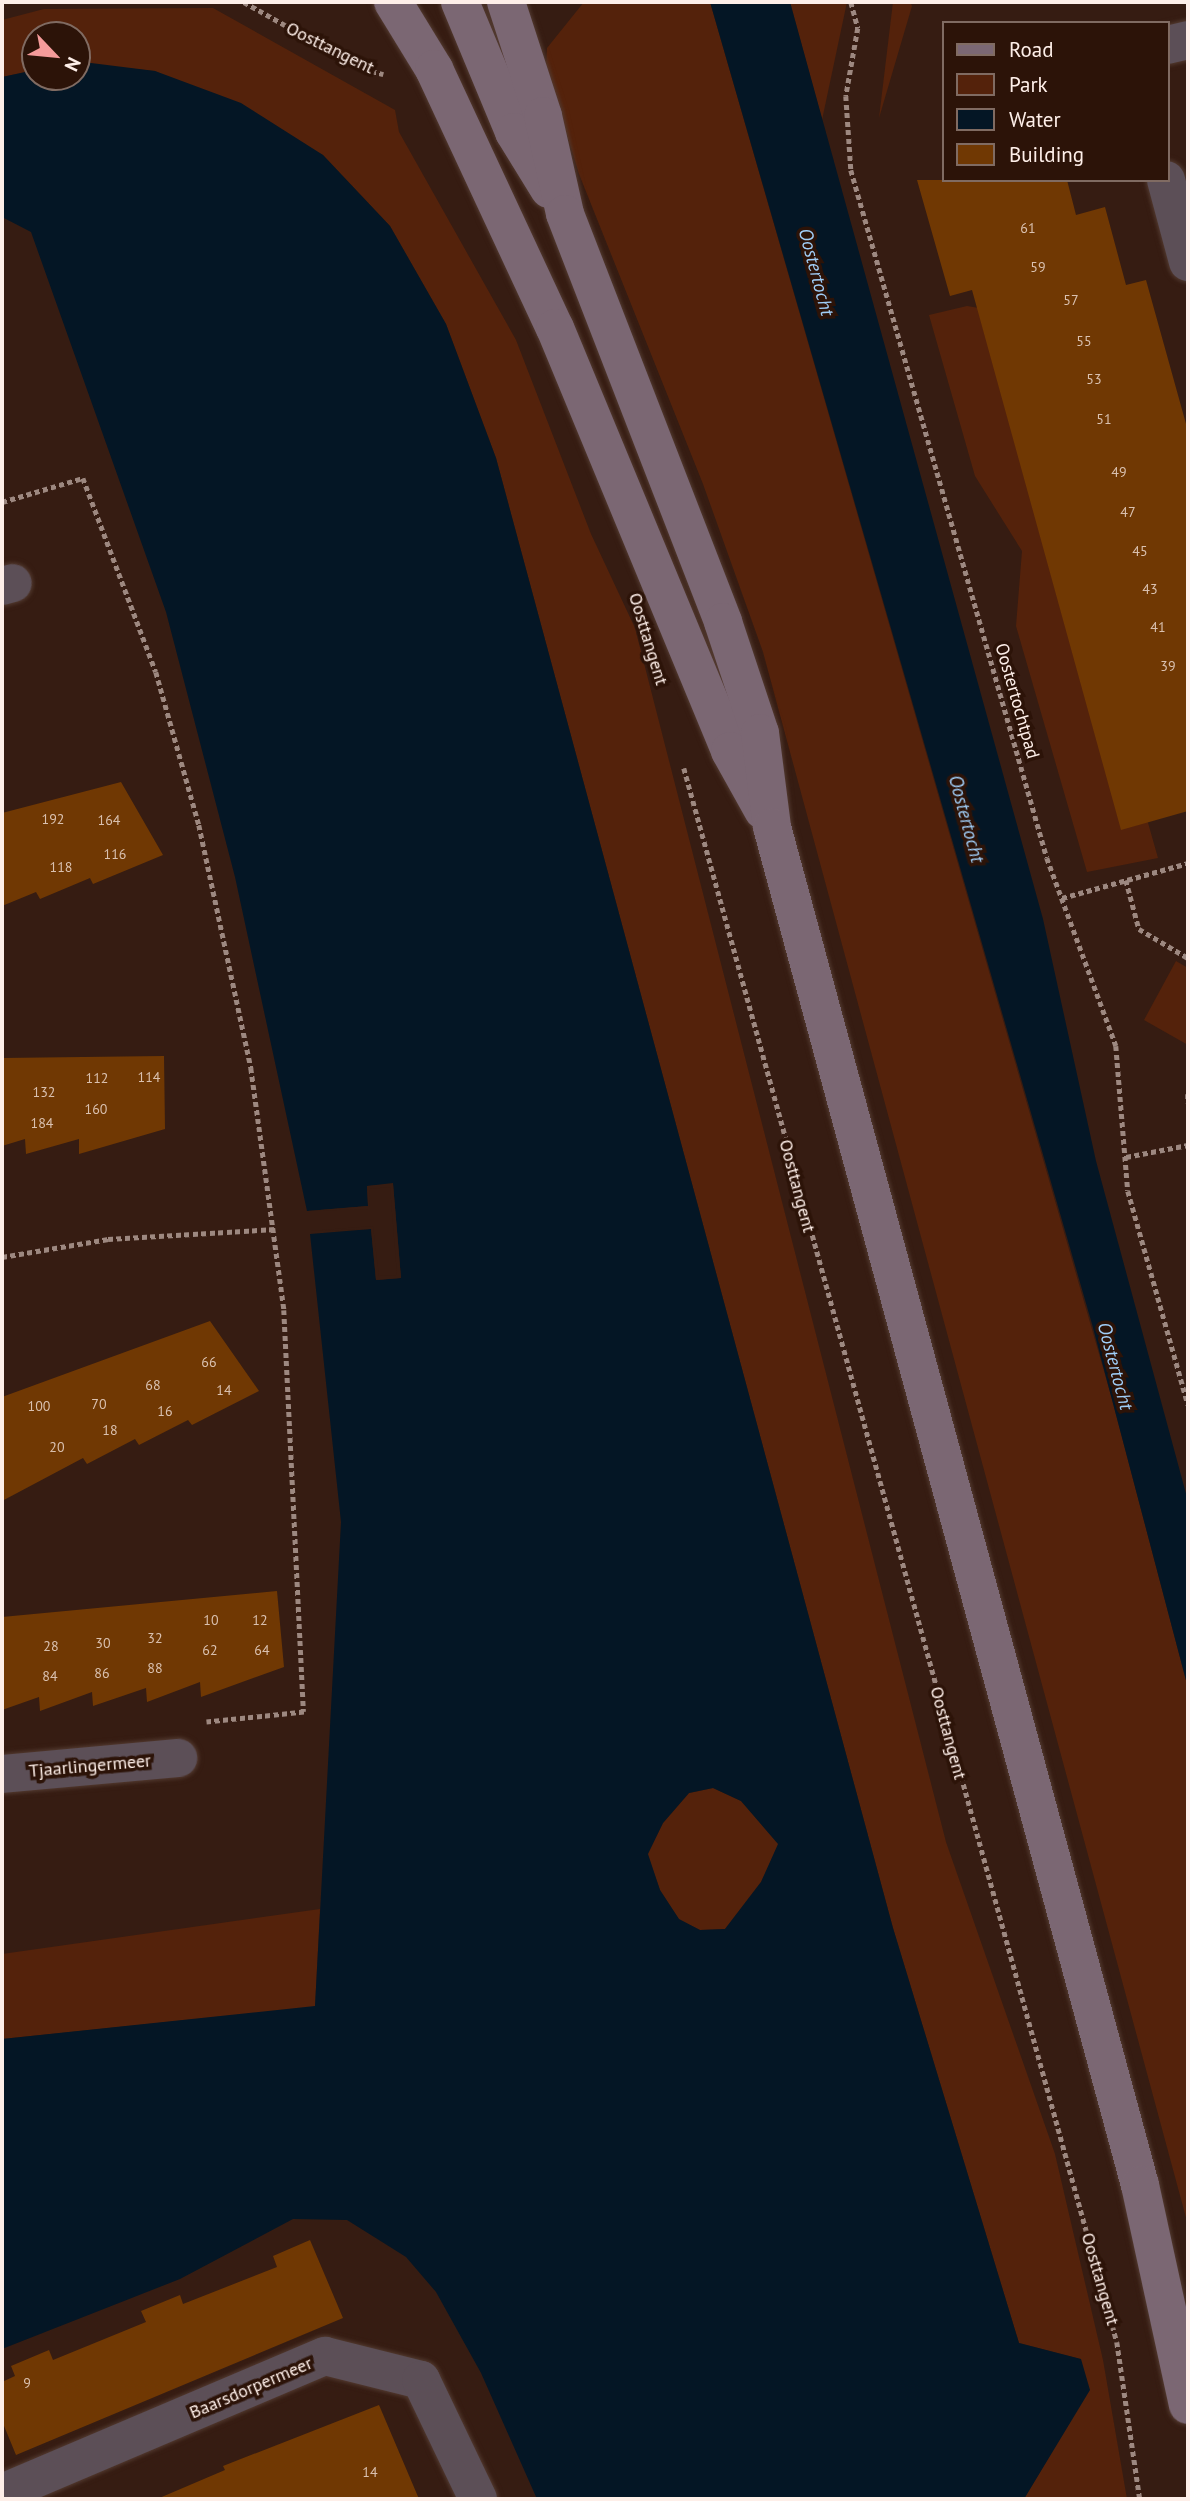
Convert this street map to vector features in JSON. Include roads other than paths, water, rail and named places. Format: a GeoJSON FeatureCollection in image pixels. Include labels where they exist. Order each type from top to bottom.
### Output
{"type":"FeatureCollection","features":[{"type":"Feature","properties":{"kind":"main road","name":"Oosttangent"},"geometry":{"type":"LineString","coordinates":[[393,2],[433,69],[555,328],[730,751],[772,827]]}},
{"type":"Feature","properties":{"kind":"main road","name":"Oosttangent"},"geometry":{"type":"LineString","coordinates":[[460,2],[514,132],[565,214]]}},
{"type":"Feature","properties":{"kind":"main road","name":"Oosttangent"},"geometry":{"type":"LineString","coordinates":[[506,2],[543,116],[565,214],[743,677],[760,733],[772,827],[1140,2185],[1188,2405]]}},
{"type":"Feature","properties":{"kind":"street"},"geometry":{"type":"LineString","coordinates":[[1169,45],[1188,40]]}},
{"type":"Feature","properties":{"kind":"street"},"geometry":{"type":"LineString","coordinates":[[1167,182],[1188,262]]}},
{"type":"Feature","properties":{"kind":"street","name":"Tjaarlingermeer"},"geometry":{"type":"LineString","coordinates":[[2,1774],[178,1758]]}},
{"type":"Feature","properties":{"kind":"street","name":"Baarsdorpermeer"},"geometry":{"type":"LineString","coordinates":[[2,2493],[326,2357],[421,2380],[478,2499]]}},
{"type":"Feature","properties":{"kind":"water","name":"Oostertocht"},"geometry":{"type":"Polygon","coordinates":[[[710,2],[790,2],[1043,919],[1096,1161],[1188,1501],[1188,1688],[1092,1324],[710,2]]]}},
{"type":"Feature","properties":{"kind":"water"},"geometry":{"type":"Polygon","coordinates":[[[91,63],[155,71],[241,103],[323,155],[390,226],[446,324],[496,458],[893,1928],[1019,2343],[1081,2359],[1090,2390],[1024,2499],[537,2499],[481,2373],[436,2292],[406,2257],[347,2220],[293,2219],[180,2279],[2,2349],[2,2039],[315,2006],[341,1522],[310,1234],[371,1229],[376,1280],[401,1278],[393,1184],[367,1186],[368,1206],[307,1211],[235,877],[166,612],[31,232],[2,217],[2,77],[21,73],[21,91],[91,91],[91,63]],[[713,1788],[689,1793],[663,1823],[648,1854],[660,1890],[679,1919],[700,1930],[725,1929],[761,1882],[778,1844],[741,1801],[713,1788]]]}}]}
